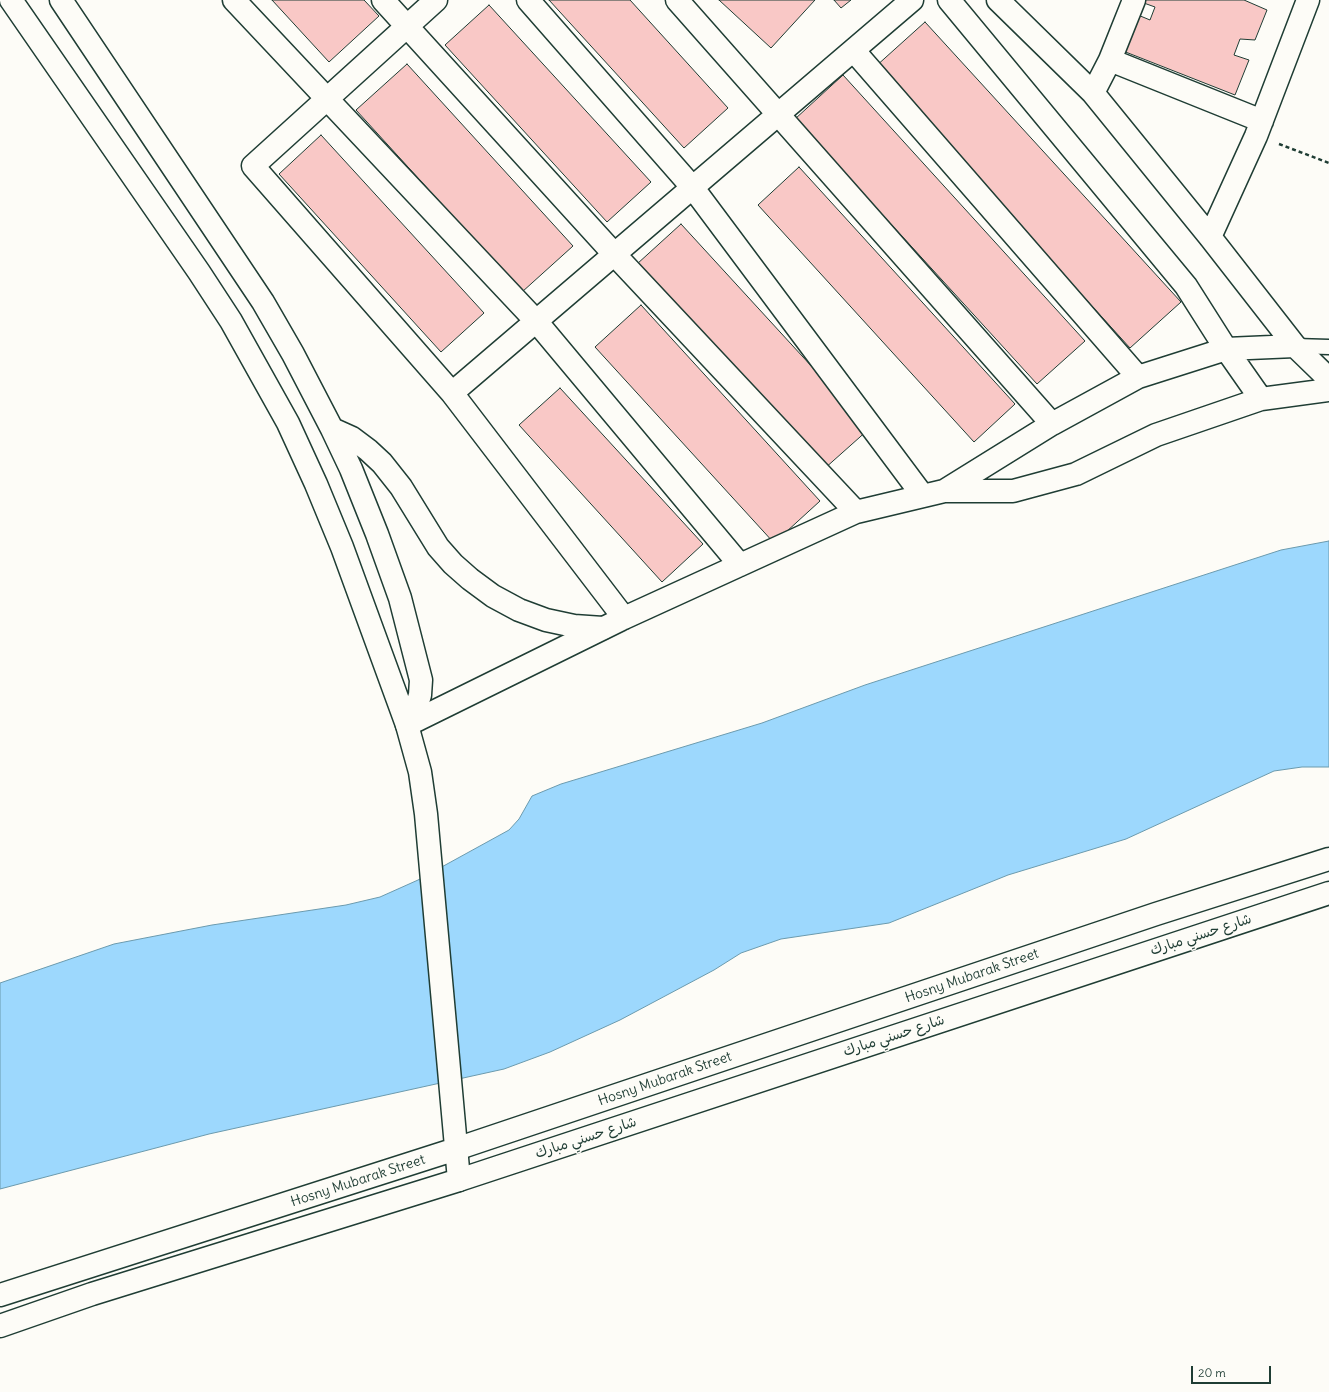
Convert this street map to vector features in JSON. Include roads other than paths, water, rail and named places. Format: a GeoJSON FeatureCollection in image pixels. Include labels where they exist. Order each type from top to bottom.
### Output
{"type":"FeatureCollection","features":[{"type":"Feature","properties":{"kind":"street"},"geometry":{"type":"LineString","coordinates":[[11,0],[199,272],[231,321],[288,423],[316,484],[342,547],[407,725],[420,772],[426,814],[459,1180]]}},
{"type":"Feature","properties":{"kind":"street"},"geometry":{"type":"LineString","coordinates":[[61,0],[263,302],[293,354],[332,429],[351,469],[377,534],[400,598],[421,680],[420,694],[416,708],[407,725]]}},
{"type":"Feature","properties":{"kind":"street"},"geometry":{"type":"LineString","coordinates":[[234,0],[328,98],[536,322],[740,565]]}},
{"type":"Feature","properties":{"kind":"street"},"geometry":{"type":"LineString","coordinates":[[383,0],[615,255],[856,512]]}},
{"type":"Feature","properties":{"kind":"street"},"geometry":{"type":"LineString","coordinates":[[436,0],[253,166],[452,393],[624,618]]}},
{"type":"Feature","properties":{"kind":"street"},"geometry":{"type":"LineString","coordinates":[[528,0],[693,188],[923,496]]}},
{"type":"Feature","properties":{"kind":"street"},"geometry":{"type":"LineString","coordinates":[[677,0],[1052,424]]}},
{"type":"Feature","properties":{"kind":"street"},"geometry":{"type":"LineString","coordinates":[[452,393],[912,0]]}},
{"type":"Feature","properties":{"kind":"street"},"geometry":{"type":"LineString","coordinates":[[949,0],[1186,286],[1226,350],[1261,399]]}},
{"type":"Feature","properties":{"kind":"street"},"geometry":{"type":"LineString","coordinates":[[998,0],[1093,93],[1210,237],[1295,346],[1329,379]]}},
{"type":"Feature","properties":{"kind":"street"},"geometry":{"type":"LineString","coordinates":[[1093,93],[1110,60],[1134,0]]}},
{"type":"Feature","properties":{"kind":"street"},"geometry":{"type":"LineString","coordinates":[[1210,237],[1259,129],[1308,0]]}},
{"type":"Feature","properties":{"kind":"street"},"geometry":{"type":"LineString","coordinates":[[854,51],[1138,376]]}},
{"type":"Feature","properties":{"kind":"street"},"geometry":{"type":"LineString","coordinates":[[1110,60],[1259,129]]}},
{"type":"Feature","properties":{"kind":"street"},"geometry":{"type":"LineString","coordinates":[[944,491],[1052,424],[1138,376],[1226,350],[1295,346]]}},
{"type":"Feature","properties":{"kind":"street"},"geometry":{"type":"LineString","coordinates":[[407,725],[624,618],[856,512],[944,491],[1013,491],[1076,474],[1156,435],[1261,399],[1329,390]]}},
{"type":"Feature","properties":{"kind":"street"},"geometry":{"type":"LineString","coordinates":[[332,429],[352,438],[382,463],[401,487],[438,546],[453,564],[493,596],[532,615],[574,626],[603,628]]}},
{"type":"Feature","properties":{"kind":"street","name":"Hosny Mubarak Street"},"geometry":{"type":"LineString","coordinates":[[0,1295],[456,1149],[1156,914],[1329,859]]}},
{"type":"Feature","properties":{"kind":"street","name":"شارع حسني مبارك"},"geometry":{"type":"LineString","coordinates":[[459,1180],[1329,893]]}},
{"type":"Feature","properties":{"kind":"street","name":"Hosny Mubarak Street"},"geometry":{"type":"LineString","coordinates":[[0,1326],[100,1292],[459,1180]]}},
{"type":"Feature","properties":{"kind":"lane"},"geometry":{"type":"LineString","coordinates":[[1295,346],[1329,347]]}},
{"type":"Feature","properties":{"kind":"water"},"geometry":{"type":"Polygon","coordinates":[[[1329,541],[1329,767],[1302,767],[1274,771],[1126,839],[1008,875],[889,923],[781,939],[741,953],[714,970],[620,1020],[550,1052],[504,1069],[209,1134],[0,1189],[0,983],[114,944],[212,925],[346,905],[380,897],[418,880],[509,830],[519,819],[532,796],[561,784],[762,723],[865,685],[1281,550],[1329,541]]]}}]}
